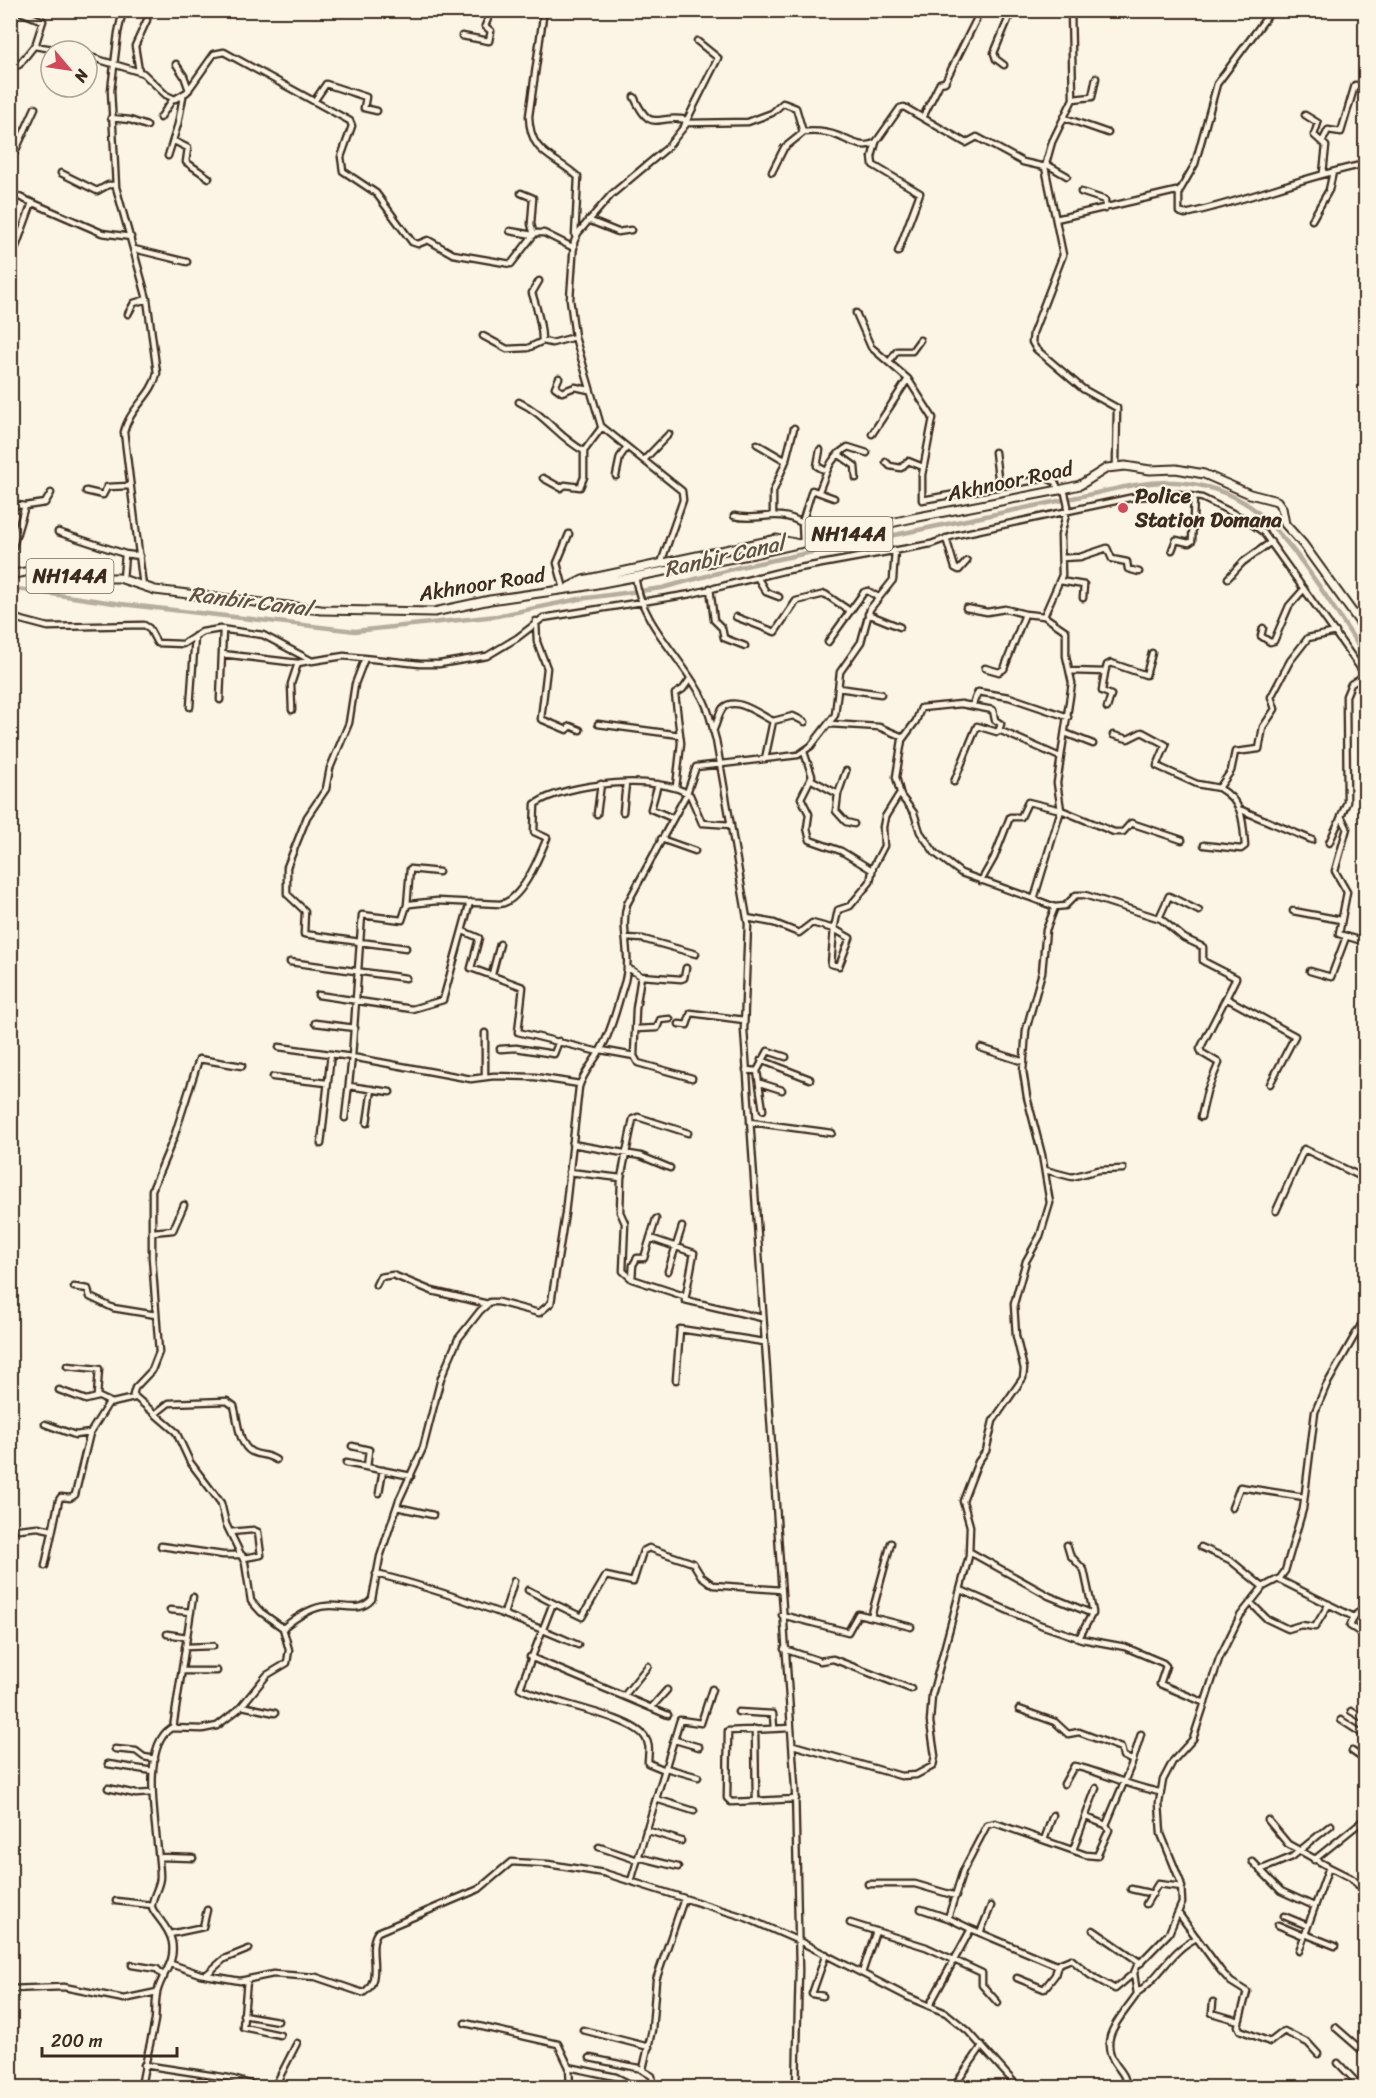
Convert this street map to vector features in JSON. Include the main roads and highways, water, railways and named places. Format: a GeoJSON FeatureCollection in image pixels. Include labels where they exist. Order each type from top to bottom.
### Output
{"type":"FeatureCollection","features":[{"type":"Feature","properties":{"kind":"highway","name":"Akhnoor Road"},"geometry":{"type":"LineString","coordinates":[[10,575],[30,571],[128,581],[169,591],[333,610],[434,612],[520,594],[565,589],[801,544],[913,518],[1063,491],[1080,485],[1102,470],[1116,465],[1155,470],[1176,469],[1204,474],[1250,494],[1277,501],[1282,508],[1285,524],[1303,544],[1365,631]]}},
{"type":"Feature","properties":{"kind":"highway","name":"Akhnoor Road"},"geometry":{"type":"LineString","coordinates":[[565,589],[583,580],[777,539],[801,544]]}},
{"type":"Feature","properties":{"kind":"waterway","name":"Ranbir Canal"},"geometry":{"type":"LineString","coordinates":[[10,588],[121,604],[355,631],[497,616],[579,599],[662,588],[740,567],[1122,487],[1174,482],[1195,484],[1217,490],[1255,510],[1285,540],[1300,559],[1366,657]]}},
{"type":"Feature","properties":{"kind":"place","name":"Police Station Domana"},"geometry":{"type":"Point","coordinates":[1123,508]}}]}
